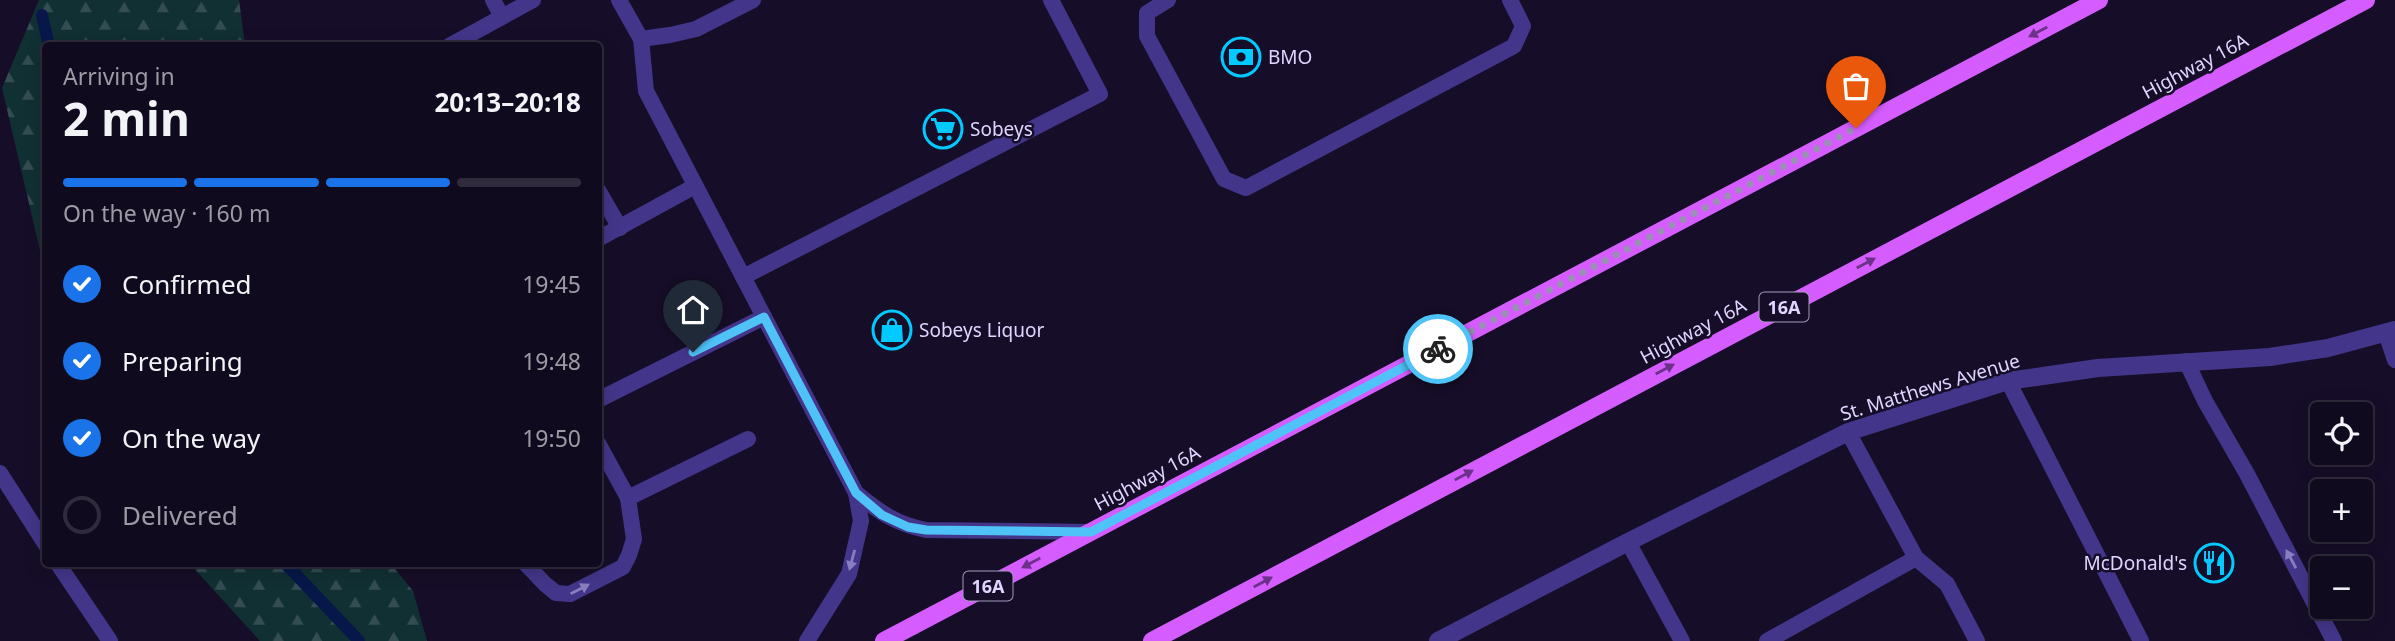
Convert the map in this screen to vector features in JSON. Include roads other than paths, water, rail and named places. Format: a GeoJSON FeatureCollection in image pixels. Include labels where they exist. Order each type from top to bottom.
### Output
{"type":"FeatureCollection","features":[{"type":"Feature","properties":{"kind":"main road","name":"Highway 16A"},"geometry":{"type":"LineString","coordinates":[[884,641],[2099,0]]}},
{"type":"Feature","properties":{"kind":"main road","name":"Highway 16A"},"geometry":{"type":"LineString","coordinates":[[1152,641],[2366,0]]}},
{"type":"Feature","properties":{"kind":"street","name":"St. Matthews Avenue"},"geometry":{"type":"LineString","coordinates":[[1438,641],[1848,432],[2008,381],[2098,368],[2270,357],[2328,348],[2391,332]]}},
{"type":"Feature","properties":{"kind":"lane"},"geometry":{"type":"LineString","coordinates":[[493,0],[502,17]]}},
{"type":"Feature","properties":{"kind":"lane"},"geometry":{"type":"LineString","coordinates":[[456,42],[533,0]]}},
{"type":"Feature","properties":{"kind":"lane"},"geometry":{"type":"LineString","coordinates":[[619,0],[641,39],[646,91],[856,493],[861,521],[849,575],[807,641]]}},
{"type":"Feature","properties":{"kind":"lane"},"geometry":{"type":"LineString","coordinates":[[641,39],[696,29],[753,0]]}},
{"type":"Feature","properties":{"kind":"lane"},"geometry":{"type":"LineString","coordinates":[[743,277],[1100,94],[1051,0]]}},
{"type":"Feature","properties":{"kind":"lane"},"geometry":{"type":"LineString","coordinates":[[1168,0],[1147,13],[1147,36],[1224,179],[1246,188],[1514,46],[1523,26],[1510,0]]}},
{"type":"Feature","properties":{"kind":"lane"},"geometry":{"type":"LineString","coordinates":[[602,237],[695,186]]}},
{"type":"Feature","properties":{"kind":"lane"},"geometry":{"type":"LineString","coordinates":[[602,197],[620,228]]}},
{"type":"Feature","properties":{"kind":"lane"},"geometry":{"type":"LineString","coordinates":[[602,398],[764,317]]}},
{"type":"Feature","properties":{"kind":"lane"},"geometry":{"type":"LineString","coordinates":[[2391,332],[2395,360]]}},
{"type":"Feature","properties":{"kind":"lane"},"geometry":{"type":"LineString","coordinates":[[2186,361],[2334,641]]}},
{"type":"Feature","properties":{"kind":"lane"},"geometry":{"type":"LineString","coordinates":[[2008,381],[2141,641]]}},
{"type":"Feature","properties":{"kind":"lane"},"geometry":{"type":"LineString","coordinates":[[1848,432],[1916,558],[1947,584],[1977,641]]}},
{"type":"Feature","properties":{"kind":"lane"},"geometry":{"type":"LineString","coordinates":[[628,498],[748,439]]}},
{"type":"Feature","properties":{"kind":"lane"},"geometry":{"type":"LineString","coordinates":[[529,567],[556,593],[570,594],[622,567],[634,539],[628,498],[602,450]]}},
{"type":"Feature","properties":{"kind":"lane"},"geometry":{"type":"LineString","coordinates":[[0,473],[42,539]]}},
{"type":"Feature","properties":{"kind":"lane"},"geometry":{"type":"LineString","coordinates":[[856,493],[882,515],[908,527],[926,530],[1091,532]]}},
{"type":"Feature","properties":{"kind":"lane"},"geometry":{"type":"LineString","coordinates":[[1628,542],[1682,641]]}},
{"type":"Feature","properties":{"kind":"lane"},"geometry":{"type":"LineString","coordinates":[[1768,641],[1916,558]]}},
{"type":"Feature","properties":{"kind":"lane"},"geometry":{"type":"LineString","coordinates":[[60,567],[110,641]]}},
{"type":"Feature","properties":{"kind":"waterway"},"geometry":{"type":"LineString","coordinates":[[42,15],[48,42]]}},
{"type":"Feature","properties":{"kind":"waterway"},"geometry":{"type":"LineString","coordinates":[[289,567],[359,641]]}},
{"type":"Feature","properties":{"kind":"place","name":"BMO"},"geometry":{"type":"Point","coordinates":[1241,57]}},
{"type":"Feature","properties":{"kind":"place","name":"Sobeys"},"geometry":{"type":"Point","coordinates":[943,129]}},
{"type":"Feature","properties":{"kind":"place","name":"Sobeys Liquor"},"geometry":{"type":"Point","coordinates":[892,330]}},
{"type":"Feature","properties":{"kind":"place","name":"McDonald's"},"geometry":{"type":"Point","coordinates":[2214,563]}}]}
